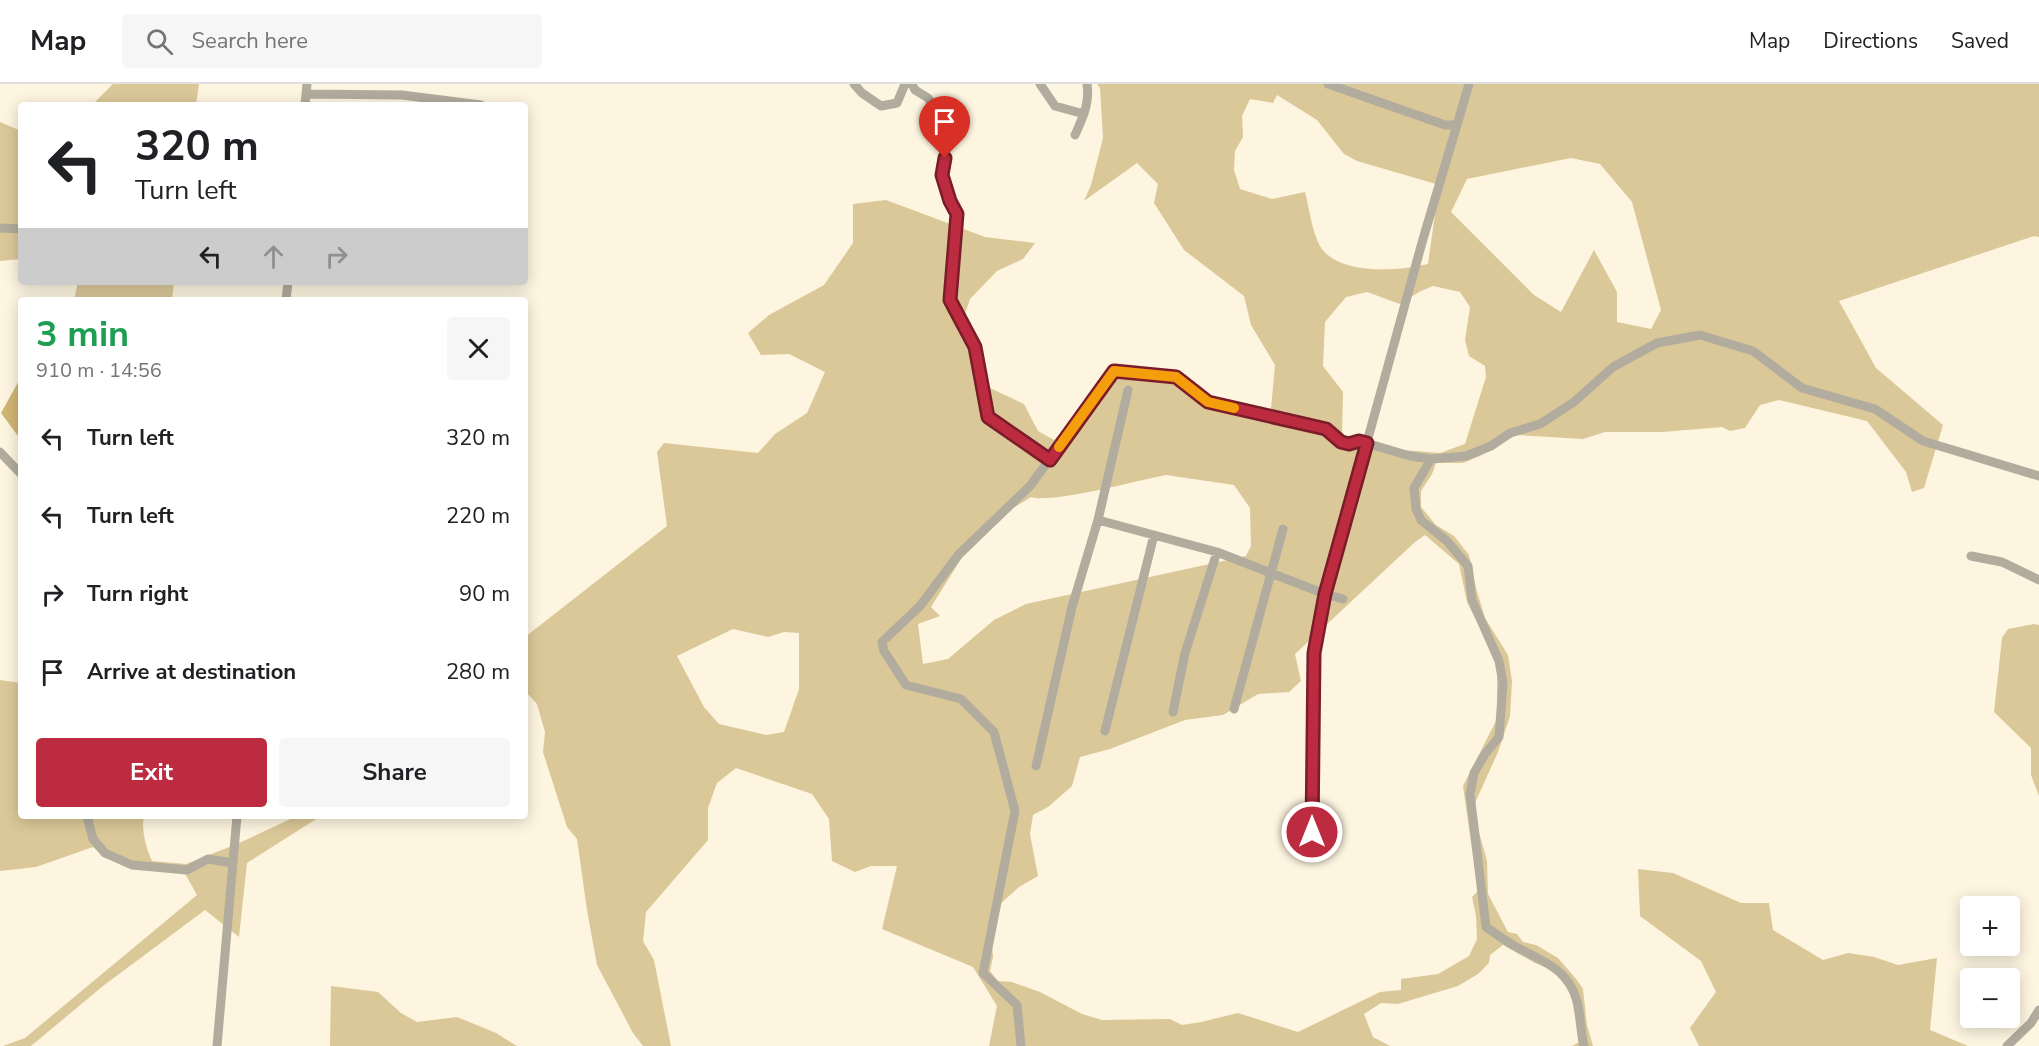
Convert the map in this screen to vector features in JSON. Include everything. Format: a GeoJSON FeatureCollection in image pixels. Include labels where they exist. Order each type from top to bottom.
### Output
{"type":"FeatureCollection","features":[{"type":"Feature","properties":{"kind":"street"},"geometry":{"type":"LineString","coordinates":[[854,84],[862,93],[881,106],[897,104],[905,84]]}},
{"type":"Feature","properties":{"kind":"street"},"geometry":{"type":"LineString","coordinates":[[912,84],[915,90],[928,98],[939,113],[946,132],[942,175],[950,201],[957,214],[950,300],[975,347],[988,417],[1050,460]]}},
{"type":"Feature","properties":{"kind":"street"},"geometry":{"type":"LineString","coordinates":[[1040,84],[1055,106],[1084,114]]}},
{"type":"Feature","properties":{"kind":"street"},"geometry":{"type":"LineString","coordinates":[[1075,135],[1089,97],[1087,84]]}},
{"type":"Feature","properties":{"kind":"street"},"geometry":{"type":"LineString","coordinates":[[1328,84],[1445,125],[1457,125]]}},
{"type":"Feature","properties":{"kind":"street"},"geometry":{"type":"LineString","coordinates":[[1312,832],[1314,653],[1325,594],[1469,84]]}},
{"type":"Feature","properties":{"kind":"street"},"geometry":{"type":"LineString","coordinates":[[307,89],[402,95],[425,102]]}},
{"type":"Feature","properties":{"kind":"street"},"geometry":{"type":"LineString","coordinates":[[0,228],[18,229]]}},
{"type":"Feature","properties":{"kind":"street"},"geometry":{"type":"LineString","coordinates":[[1021,1046],[1017,1005],[983,973],[1015,812],[994,732],[961,699],[906,685],[884,651],[882,642],[920,606],[959,555],[1030,486],[1114,371],[1176,377],[1208,402],[1326,429],[1341,442],[1349,444],[1359,441],[1410,456],[1431,459],[1466,456],[1491,446],[1510,433],[1540,424],[1575,402],[1613,368],[1657,343],[1700,335],[1752,351],[1802,388],[1875,409],[1923,441],[2039,476]]}},
{"type":"Feature","properties":{"kind":"street"},"geometry":{"type":"LineString","coordinates":[[1036,766],[1072,607],[1098,520],[1128,390]]}},
{"type":"Feature","properties":{"kind":"street"},"geometry":{"type":"LineString","coordinates":[[0,452],[18,471]]}},
{"type":"Feature","properties":{"kind":"street"},"geometry":{"type":"LineString","coordinates":[[1431,459],[1414,488],[1416,510],[1421,520],[1447,541],[1468,566],[1472,600],[1499,661],[1503,683],[1499,737],[1485,754],[1474,773],[1470,794],[1486,927],[1513,945],[1553,965],[1568,981],[1577,1000],[1580,1033],[1584,1046]]}},
{"type":"Feature","properties":{"kind":"street"},"geometry":{"type":"LineString","coordinates":[[1098,520],[1217,552],[1343,599]]}},
{"type":"Feature","properties":{"kind":"street"},"geometry":{"type":"LineString","coordinates":[[1234,709],[1283,529]]}},
{"type":"Feature","properties":{"kind":"street"},"geometry":{"type":"LineString","coordinates":[[1105,731],[1154,535]]}},
{"type":"Feature","properties":{"kind":"street"},"geometry":{"type":"LineString","coordinates":[[1173,712],[1185,653],[1217,552]]}},
{"type":"Feature","properties":{"kind":"street"},"geometry":{"type":"LineString","coordinates":[[1971,556],[2002,562],[2039,580]]}},
{"type":"Feature","properties":{"kind":"street"},"geometry":{"type":"LineString","coordinates":[[88,819],[93,840],[105,853],[132,865],[187,870],[208,858],[233,862]]}},
{"type":"Feature","properties":{"kind":"street"},"geometry":{"type":"LineString","coordinates":[[217,1046],[237,819]]}},
{"type":"Feature","properties":{"kind":"street"},"geometry":{"type":"LineString","coordinates":[[2007,1046],[2031,1023],[2039,1010]]}},
{"type":"Feature","properties":{"kind":"shaded area"},"geometry":{"type":"Polygon","coordinates":[[[113,84],[199,84],[196,102],[95,102],[113,84]]]}},
{"type":"Feature","properties":{"kind":"shaded area"},"geometry":{"type":"Polygon","coordinates":[[[1097,84],[2039,84],[2039,237],[2034,236],[1839,301],[1876,368],[1943,425],[1924,488],[1912,492],[1906,472],[1867,421],[1779,400],[1760,405],[1745,428],[1730,431],[1722,427],[1662,432],[1605,432],[1583,439],[1516,435],[1463,463],[1436,463],[1421,491],[1421,507],[1436,525],[1454,536],[1469,555],[1485,618],[1508,655],[1512,681],[1510,716],[1498,752],[1475,803],[1479,832],[1487,861],[1488,894],[1508,932],[1517,934],[1523,942],[1536,945],[1558,958],[1577,980],[1583,989],[1587,1025],[1593,1046],[1572,1046],[1579,1042],[1571,993],[1555,971],[1503,945],[1490,955],[1489,963],[1478,974],[1458,986],[1398,1004],[1381,1003],[1364,1014],[1373,1037],[1390,1046],[989,1046],[997,1006],[973,967],[882,929],[897,866],[871,866],[855,872],[832,861],[829,819],[812,794],[736,768],[717,783],[708,808],[708,840],[646,912],[643,941],[654,960],[671,1046],[643,1046],[633,1033],[597,965],[577,839],[567,827],[543,752],[545,732],[537,704],[528,694],[528,635],[667,526],[657,452],[664,443],[758,453],[775,434],[807,413],[825,372],[789,354],[761,355],[748,333],[769,315],[824,285],[853,243],[853,204],[886,200],[985,237],[1035,243],[1023,259],[997,271],[970,299],[965,314],[980,344],[988,387],[1024,404],[1038,431],[1054,440],[1073,421],[1093,391],[1115,365],[1169,371],[1219,400],[1268,411],[1271,409],[1275,365],[1251,325],[1244,296],[1184,250],[1154,203],[1158,184],[1137,163],[1084,201],[1091,185],[1103,138],[1100,88],[1097,84]],[[1277,95],[1273,103],[1250,99],[1242,116],[1243,137],[1235,151],[1234,170],[1240,189],[1272,199],[1305,192],[1320,246],[1329,256],[1340,262],[1370,269],[1428,264],[1438,192],[1436,184],[1357,161],[1344,154],[1317,120],[1277,95]],[[1571,158],[1467,179],[1451,212],[1534,295],[1561,312],[1594,250],[1617,292],[1617,322],[1651,329],[1661,310],[1632,202],[1600,164],[1571,158]],[[1433,286],[1400,304],[1367,292],[1346,297],[1325,322],[1323,366],[1343,392],[1342,434],[1347,439],[1365,438],[1403,450],[1440,453],[1465,444],[1486,377],[1485,366],[1469,356],[1465,340],[1470,307],[1460,292],[1433,286]],[[1166,475],[1076,494],[1031,497],[1013,508],[961,559],[931,607],[940,616],[918,624],[923,664],[948,659],[994,620],[1026,604],[1246,556],[1251,546],[1250,508],[1234,485],[1166,475]],[[1425,535],[1295,654],[1301,681],[1289,692],[1258,694],[1223,715],[1185,720],[1110,749],[1080,757],[1072,786],[1048,807],[1033,815],[1030,834],[1038,876],[1019,887],[999,905],[990,971],[998,981],[1012,982],[1040,992],[1082,1014],[1102,1020],[1170,1019],[1182,1025],[1238,1013],[1298,1032],[1380,992],[1401,990],[1401,979],[1438,974],[1469,956],[1477,939],[1472,897],[1478,891],[1463,786],[1497,719],[1497,662],[1467,602],[1459,564],[1425,535]],[[733,629],[677,656],[704,707],[719,724],[766,735],[784,732],[799,689],[799,633],[784,632],[768,637],[733,629]]]}},
{"type":"Feature","properties":{"kind":"shaded area"},"geometry":{"type":"Polygon","coordinates":[[[0,122],[18,130],[18,259],[0,261],[0,122]]]}},
{"type":"Feature","properties":{"kind":"shaded area"},"geometry":{"type":"Polygon","coordinates":[[[77,285],[174,285],[172,297],[75,297],[77,285]]]}},
{"type":"Feature","properties":{"kind":"shaded area"},"geometry":{"type":"Polygon","coordinates":[[[18,382],[18,436],[1,413],[18,382]]]}},
{"type":"Feature","properties":{"kind":"shaded area"},"geometry":{"type":"Polygon","coordinates":[[[2039,625],[2039,796],[2031,775],[2031,748],[1994,712],[2002,638],[2008,629],[2039,625]]]}},
{"type":"Feature","properties":{"kind":"shaded area"},"geometry":{"type":"Polygon","coordinates":[[[0,680],[18,683],[18,819],[144,819],[145,839],[152,861],[186,864],[291,819],[316,819],[247,863],[239,937],[205,910],[103,986],[31,1046],[3,1046],[25,1038],[197,895],[184,872],[109,858],[93,847],[36,867],[0,871],[0,680]]]}},
{"type":"Feature","properties":{"kind":"shaded area"},"geometry":{"type":"Polygon","coordinates":[[[1638,869],[1673,873],[1741,903],[1769,903],[1773,930],[1823,960],[1848,953],[1874,957],[1898,965],[1937,958],[1930,1030],[1968,1046],[1699,1046],[1690,1028],[1716,992],[1701,961],[1640,916],[1638,869]]]}},
{"type":"Feature","properties":{"kind":"shaded area"},"geometry":{"type":"Polygon","coordinates":[[[331,986],[378,992],[401,1013],[417,1022],[457,1017],[496,1033],[517,1046],[330,1046],[331,986]]]}},
{"type":"Feature","properties":{"kind":"slow traffic"},"geometry":{"type":"LineString","coordinates":[[1059,447],[1114,371],[1176,377],[1208,402],[1234,408]]}},
{"type":"Feature","properties":{"kind":"route"},"geometry":{"type":"LineString","coordinates":[[945,158],[942,175],[950,201],[957,214],[950,300],[975,347],[988,417],[1050,460],[1114,371],[1176,377],[1208,402],[1326,429],[1341,442],[1367,443],[1325,594],[1314,653],[1312,832]]}}]}
